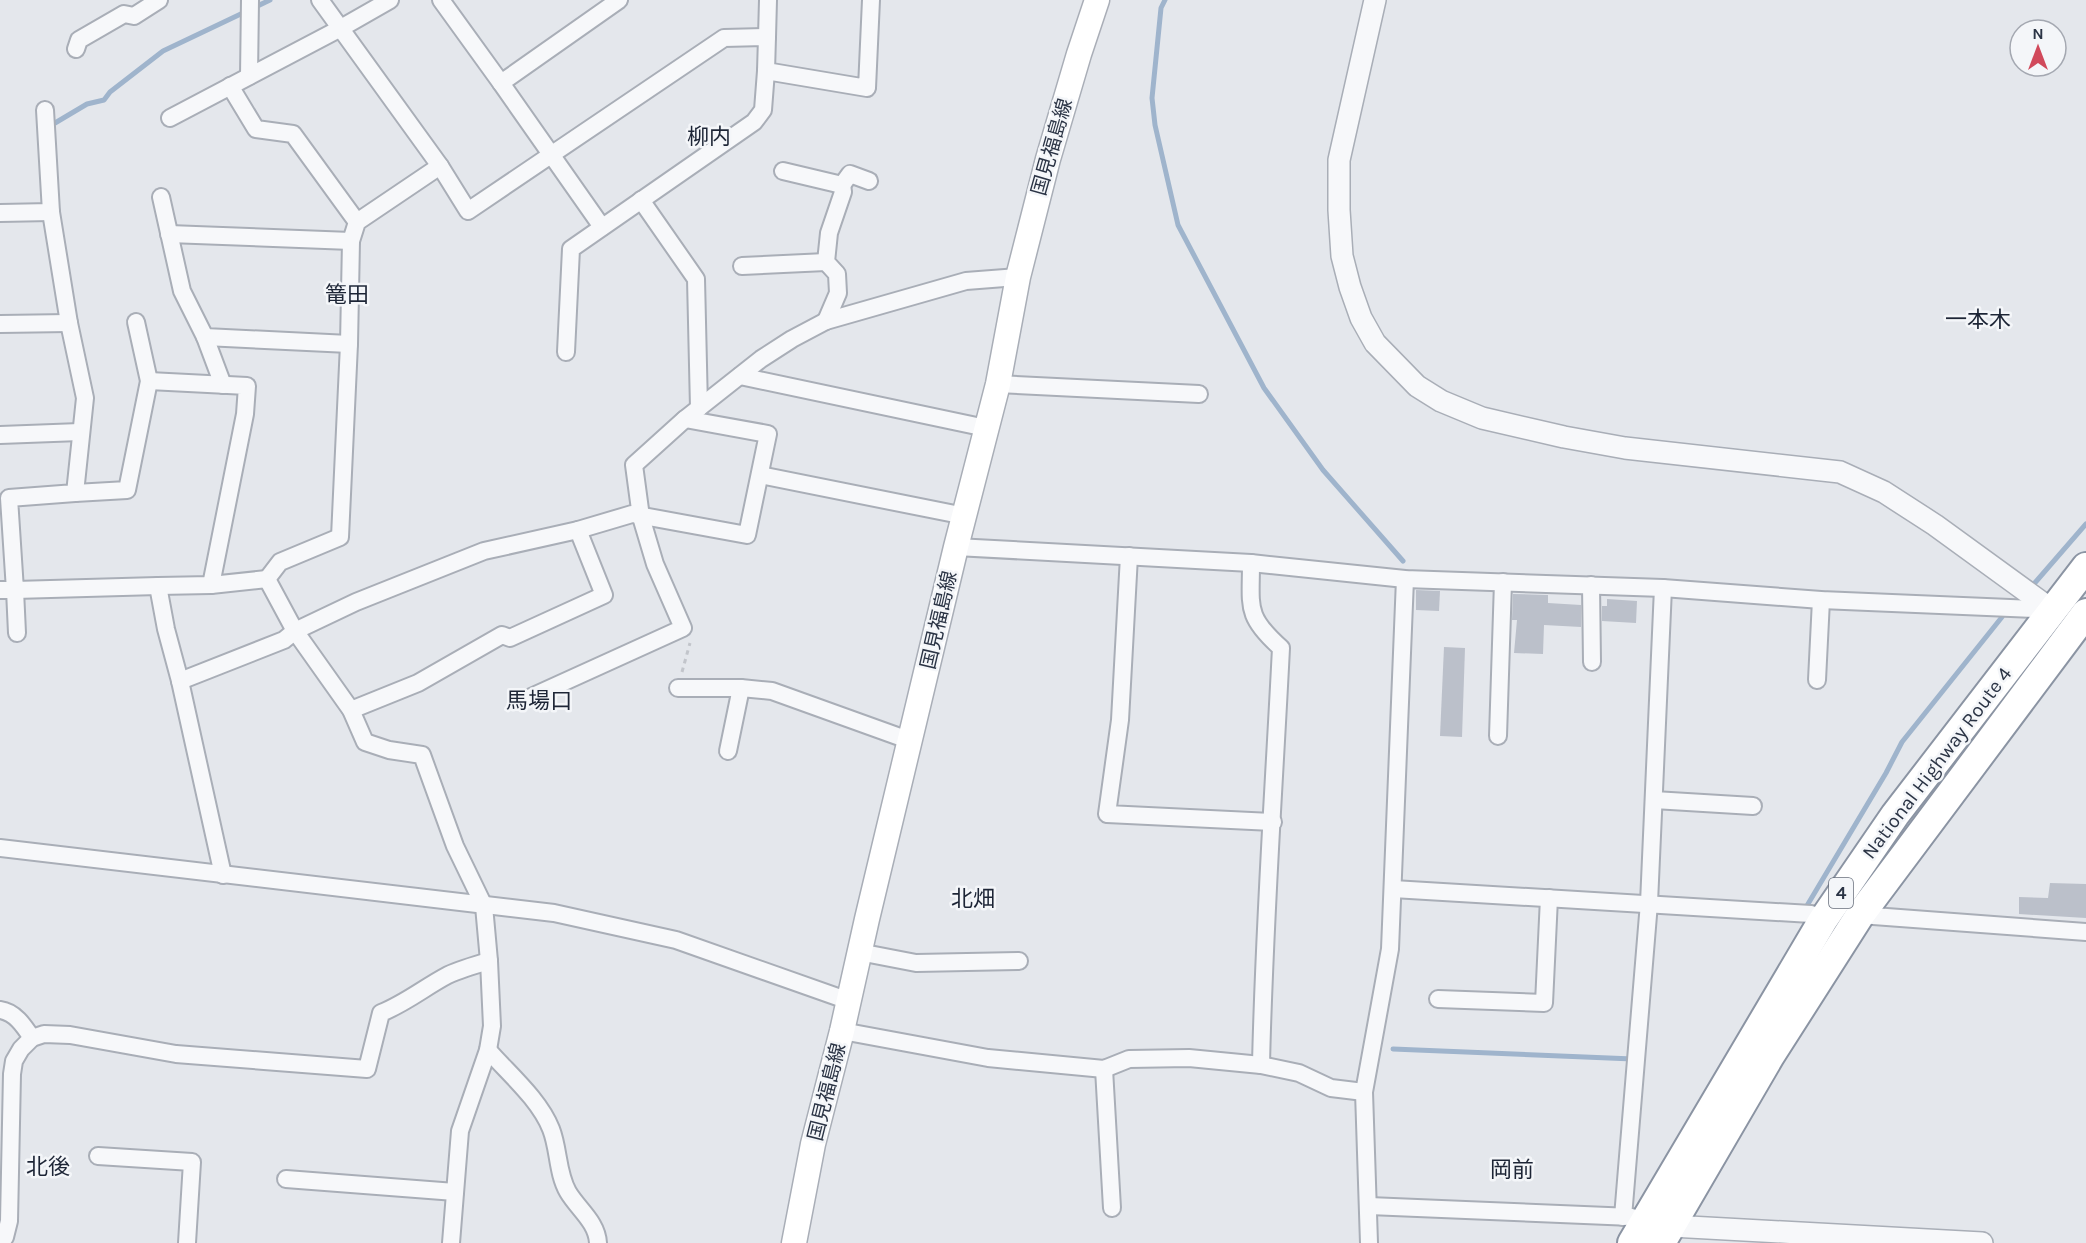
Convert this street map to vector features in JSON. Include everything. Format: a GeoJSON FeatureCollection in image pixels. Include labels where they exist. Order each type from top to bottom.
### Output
{"type":"FeatureCollection","features":[{"type":"Feature","properties":{"kind":"highway","name":"National Highway Route 4"},"geometry":{"type":"LineString","coordinates":[[1647,1229],[1823,920],[1895,815],[2086,567]]}},
{"type":"Feature","properties":{"kind":"highway","name":"National Highway Route 4"},"geometry":{"type":"LineString","coordinates":[[1647,1229],[1770,1056],[1860,915],[2086,613]]}},
{"type":"Feature","properties":{"kind":"main road","name":"国見福島線"},"geometry":{"type":"LineString","coordinates":[[795,1243],[813,1144],[998,384],[1018,277],[1048,159],[1097,0]]}},
{"type":"Feature","properties":{"kind":"street"},"geometry":{"type":"LineString","coordinates":[[76,49],[79,40],[124,14],[134,16],[159,0]]}},
{"type":"Feature","properties":{"kind":"street"},"geometry":{"type":"LineString","coordinates":[[320,0],[440,166],[468,211],[724,38],[767,37]]}},
{"type":"Feature","properties":{"kind":"street"},"geometry":{"type":"LineString","coordinates":[[170,118],[390,0]]}},
{"type":"Feature","properties":{"kind":"street"},"geometry":{"type":"LineString","coordinates":[[441,0],[602,227]]}},
{"type":"Feature","properties":{"kind":"street"},"geometry":{"type":"LineString","coordinates":[[501,83],[619,0]]}},
{"type":"Feature","properties":{"kind":"street"},"geometry":{"type":"LineString","coordinates":[[566,352],[571,249],[754,122],[763,110],[768,0]]}},
{"type":"Feature","properties":{"kind":"street"},"geometry":{"type":"LineString","coordinates":[[766,71],[867,88],[871,0]]}},
{"type":"Feature","properties":{"kind":"street"},"geometry":{"type":"LineString","coordinates":[[1375,0],[1338,160],[1338,210],[1342,256],[1361,318],[1375,343],[1417,386],[1441,401],[1482,418],[1544,433],[1625,448],[1840,472],[1893,497],[2052,610]]}},
{"type":"Feature","properties":{"kind":"street"},"geometry":{"type":"LineString","coordinates":[[249,76],[250,6]]}},
{"type":"Feature","properties":{"kind":"street"},"geometry":{"type":"LineString","coordinates":[[230,86],[256,129],[293,134],[357,222]]}},
{"type":"Feature","properties":{"kind":"street"},"geometry":{"type":"LineString","coordinates":[[45,110],[51,212],[69,323],[85,398],[75,493]]}},
{"type":"Feature","properties":{"kind":"street"},"geometry":{"type":"LineString","coordinates":[[7,590],[211,585],[267,579],[280,562],[340,537],[349,344],[351,241],[357,222],[440,166]]}},
{"type":"Feature","properties":{"kind":"street"},"geometry":{"type":"LineString","coordinates":[[783,171],[842,185]]}},
{"type":"Feature","properties":{"kind":"street"},"geometry":{"type":"LineString","coordinates":[[826,321],[838,293],[837,274],[826,262],[829,233],[843,192],[842,185],[850,174],[869,181]]}},
{"type":"Feature","properties":{"kind":"street"},"geometry":{"type":"LineString","coordinates":[[161,197],[182,291],[205,337],[223,385]]}},
{"type":"Feature","properties":{"kind":"street"},"geometry":{"type":"LineString","coordinates":[[641,200],[696,279],[699,408]]}},
{"type":"Feature","properties":{"kind":"street"},"geometry":{"type":"LineString","coordinates":[[0,213],[51,212]]}},
{"type":"Feature","properties":{"kind":"street"},"geometry":{"type":"LineString","coordinates":[[169,234],[351,241]]}},
{"type":"Feature","properties":{"kind":"street"},"geometry":{"type":"LineString","coordinates":[[742,266],[826,262]]}},
{"type":"Feature","properties":{"kind":"street"},"geometry":{"type":"LineString","coordinates":[[531,697],[683,628],[655,564],[641,517],[634,465],[685,419],[792,339],[826,321],[966,281],[1018,277]]}},
{"type":"Feature","properties":{"kind":"street"},"geometry":{"type":"LineString","coordinates":[[17,633],[7,590],[9,498],[127,490],[149,381],[136,322]]}},
{"type":"Feature","properties":{"kind":"street"},"geometry":{"type":"LineString","coordinates":[[0,324],[69,323]]}},
{"type":"Feature","properties":{"kind":"street"},"geometry":{"type":"LineString","coordinates":[[205,337],[349,344]]}},
{"type":"Feature","properties":{"kind":"street"},"geometry":{"type":"LineString","coordinates":[[740,376],[986,428]]}},
{"type":"Feature","properties":{"kind":"street"},"geometry":{"type":"LineString","coordinates":[[149,381],[247,387],[245,414],[211,585]]}},
{"type":"Feature","properties":{"kind":"street"},"geometry":{"type":"LineString","coordinates":[[998,384],[1199,394]]}},
{"type":"Feature","properties":{"kind":"street"},"geometry":{"type":"LineString","coordinates":[[180,681],[284,640],[295,630],[356,602],[484,551],[578,530],[632,514],[747,536],[768,434],[685,419]]}},
{"type":"Feature","properties":{"kind":"street"},"geometry":{"type":"LineString","coordinates":[[0,435],[80,432]]}},
{"type":"Feature","properties":{"kind":"street"},"geometry":{"type":"LineString","coordinates":[[760,475],[965,516]]}},
{"type":"Feature","properties":{"kind":"street"},"geometry":{"type":"LineString","coordinates":[[351,710],[418,683],[502,635],[510,638],[604,595],[578,530]]}},
{"type":"Feature","properties":{"kind":"street"},"geometry":{"type":"LineString","coordinates":[[957,547],[1251,563],[1405,579],[1663,588],[1821,600],[2086,613]]}},
{"type":"Feature","properties":{"kind":"street"},"geometry":{"type":"LineString","coordinates":[[1129,556],[1120,720],[1107,814],[1273,822]]}},
{"type":"Feature","properties":{"kind":"street"},"geometry":{"type":"LineString","coordinates":[[1251,563],[1251,610],[1264,632],[1281,648],[1273,822],[1263,966],[1261,1065]]}},
{"type":"Feature","properties":{"kind":"street"},"geometry":{"type":"LineString","coordinates":[[267,579],[295,630],[351,710],[365,742],[389,750],[422,755],[455,846],[484,906],[492,1026],[488,1050],[460,1131],[451,1243]]}},
{"type":"Feature","properties":{"kind":"street"},"geometry":{"type":"LineString","coordinates":[[1369,1243],[1364,1092],[1390,949],[1405,579]]}},
{"type":"Feature","properties":{"kind":"street"},"geometry":{"type":"LineString","coordinates":[[1498,736],[1503,582]]}},
{"type":"Feature","properties":{"kind":"street"},"geometry":{"type":"LineString","coordinates":[[1591,585],[1592,662]]}},
{"type":"Feature","properties":{"kind":"street"},"geometry":{"type":"LineString","coordinates":[[158,586],[223,874]]}},
{"type":"Feature","properties":{"kind":"street"},"geometry":{"type":"LineString","coordinates":[[1647,1229],[1646,901],[1654,800],[1663,588]]}},
{"type":"Feature","properties":{"kind":"street"},"geometry":{"type":"LineString","coordinates":[[1817,680],[1821,600]]}},
{"type":"Feature","properties":{"kind":"street"},"geometry":{"type":"LineString","coordinates":[[678,688],[741,688],[772,691],[911,741]]}},
{"type":"Feature","properties":{"kind":"street"},"geometry":{"type":"LineString","coordinates":[[728,751],[741,688]]}},
{"type":"Feature","properties":{"kind":"street"},"geometry":{"type":"LineString","coordinates":[[1654,800],[1753,806]]}},
{"type":"Feature","properties":{"kind":"street"},"geometry":{"type":"LineString","coordinates":[[0,848],[554,913],[676,940],[849,1001]]}},
{"type":"Feature","properties":{"kind":"street"},"geometry":{"type":"LineString","coordinates":[[1393,889],[1646,901],[1811,914],[1823,920]]}},
{"type":"Feature","properties":{"kind":"street"},"geometry":{"type":"LineString","coordinates":[[1438,999],[1544,1003],[1549,898]]}},
{"type":"Feature","properties":{"kind":"street"},"geometry":{"type":"LineString","coordinates":[[1860,915],[2086,932]]}},
{"type":"Feature","properties":{"kind":"street"},"geometry":{"type":"LineString","coordinates":[[860,952],[916,963],[1019,961]]}},
{"type":"Feature","properties":{"kind":"street"},"geometry":{"type":"LineString","coordinates":[[2,1243],[9,1221],[12,1074],[14,1061],[21,1049],[32,1038],[44,1034],[70,1035],[176,1054],[367,1069],[381,1013],[401,1005],[447,976],[466,967],[489,961]]}},
{"type":"Feature","properties":{"kind":"street"},"geometry":{"type":"LineString","coordinates":[[0,1010],[12,1014],[32,1038]]}},
{"type":"Feature","properties":{"kind":"street"},"geometry":{"type":"LineString","coordinates":[[842,1032],[988,1058],[1104,1069],[1129,1059],[1190,1058],[1261,1065],[1299,1073],[1331,1088],[1364,1092]]}},
{"type":"Feature","properties":{"kind":"street"},"geometry":{"type":"LineString","coordinates":[[488,1050],[535,1103],[551,1130],[560,1172],[568,1191],[590,1220],[598,1236],[598,1243]]}},
{"type":"Feature","properties":{"kind":"street"},"geometry":{"type":"LineString","coordinates":[[1104,1069],[1112,1208]]}},
{"type":"Feature","properties":{"kind":"street"},"geometry":{"type":"LineString","coordinates":[[98,1156],[192,1162],[187,1243]]}},
{"type":"Feature","properties":{"kind":"street"},"geometry":{"type":"LineString","coordinates":[[286,1179],[455,1192]]}},
{"type":"Feature","properties":{"kind":"street"},"geometry":{"type":"LineString","coordinates":[[1369,1206],[1647,1229],[1982,1243]]}},
{"type":"Feature","properties":{"kind":"path"},"geometry":{"type":"LineString","coordinates":[[678,688],[690,642],[683,628]]}},
{"type":"Feature","properties":{"kind":"building"},"geometry":{"type":"Polygon","coordinates":[[[1416,590],[1440,591],[1439,611],[1416,610],[1416,590]]]}},
{"type":"Feature","properties":{"kind":"building"},"geometry":{"type":"Polygon","coordinates":[[[1513,594],[1548,595],[1548,603],[1581,605],[1581,627],[1544,625],[1543,654],[1514,653],[1517,620],[1512,620],[1513,594]]]}},
{"type":"Feature","properties":{"kind":"building"},"geometry":{"type":"Polygon","coordinates":[[[1607,599],[1637,601],[1636,623],[1602,621],[1602,606],[1607,606],[1607,599]]]}},
{"type":"Feature","properties":{"kind":"building"},"geometry":{"type":"Polygon","coordinates":[[[1444,647],[1465,648],[1462,737],[1440,736],[1444,647]]]}},
{"type":"Feature","properties":{"kind":"building"},"geometry":{"type":"Polygon","coordinates":[[[2050,883],[2086,884],[2086,918],[2019,914],[2019,897],[2048,898],[2050,883]]]}},
{"type":"Feature","properties":{"kind":"waterway"},"geometry":{"type":"LineString","coordinates":[[55,123],[87,104],[104,100],[110,92],[163,51],[270,0]]}},
{"type":"Feature","properties":{"kind":"waterway"},"geometry":{"type":"LineString","coordinates":[[1165,0],[1161,8],[1152,98],[1155,125],[1178,225],[1264,388],[1323,470],[1403,561]]}},
{"type":"Feature","properties":{"kind":"waterway"},"geometry":{"type":"LineString","coordinates":[[2033,585],[2086,524]]}},
{"type":"Feature","properties":{"kind":"waterway"},"geometry":{"type":"LineString","coordinates":[[1805,909],[1902,742],[2002,617]]}},
{"type":"Feature","properties":{"kind":"waterway"},"geometry":{"type":"LineString","coordinates":[[1393,1049],[1633,1059]]}},
{"type":"Feature","properties":{"kind":"district","name":"柳内"},"geometry":{"type":"Point","coordinates":[709,137]}},
{"type":"Feature","properties":{"kind":"district","name":"篭田"},"geometry":{"type":"Point","coordinates":[347,295]}},
{"type":"Feature","properties":{"kind":"district","name":"一本木"},"geometry":{"type":"Point","coordinates":[1978,320]}},
{"type":"Feature","properties":{"kind":"district","name":"馬場口"},"geometry":{"type":"Point","coordinates":[539,701]}},
{"type":"Feature","properties":{"kind":"district","name":"北畑"},"geometry":{"type":"Point","coordinates":[973,899]}},
{"type":"Feature","properties":{"kind":"district","name":"北後"},"geometry":{"type":"Point","coordinates":[48,1167]}},
{"type":"Feature","properties":{"kind":"district","name":"岡前"},"geometry":{"type":"Point","coordinates":[1512,1170]}}]}
